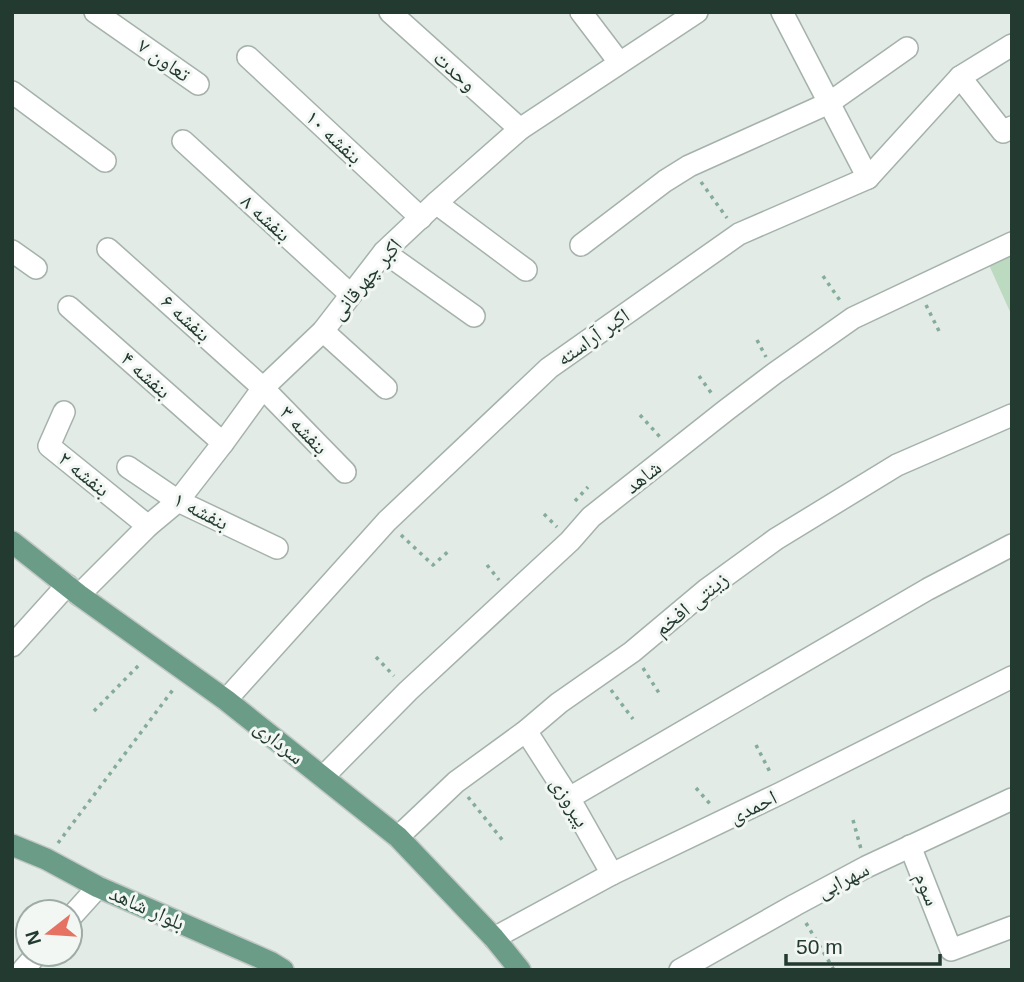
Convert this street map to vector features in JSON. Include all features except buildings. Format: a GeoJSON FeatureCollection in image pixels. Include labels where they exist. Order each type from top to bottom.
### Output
{"type":"FeatureCollection","features":[{"type":"Feature","properties":{"kind":"main road","name":"سرداری"},"geometry":{"type":"LineString","coordinates":[[12,542],[73,590],[226,700],[398,838],[494,938],[520,970]]}},
{"type":"Feature","properties":{"kind":"main road","name":"بلوار شاهد"},"geometry":{"type":"LineString","coordinates":[[12,845],[271,967]]}},
{"type":"Feature","properties":{"kind":"street","name":"تعاون ۷"},"geometry":{"type":"LineString","coordinates":[[95,12],[198,84]]}},
{"type":"Feature","properties":{"kind":"street","name":"وحدت"},"geometry":{"type":"LineString","coordinates":[[390,12],[520,129]]}},
{"type":"Feature","properties":{"kind":"street"},"geometry":{"type":"LineString","coordinates":[[581,12],[619,62]]}},
{"type":"Feature","properties":{"kind":"street","name":"اکبر چهرقانی"},"geometry":{"type":"LineString","coordinates":[[12,646],[178,501],[263,388],[323,331],[384,252],[428,210],[520,129],[697,12]]}},
{"type":"Feature","properties":{"kind":"street"},"geometry":{"type":"LineString","coordinates":[[782,12],[868,178]]}},
{"type":"Feature","properties":{"kind":"street","name":"اکبر آراسته"},"geometry":{"type":"LineString","coordinates":[[226,700],[387,522],[549,368],[739,234],[868,178],[960,77],[1012,45]]}},
{"type":"Feature","properties":{"kind":"street"},"geometry":{"type":"LineString","coordinates":[[581,245],[689,166],[829,103],[907,48]]}},
{"type":"Feature","properties":{"kind":"street","name":"بنفشه ۱۰"},"geometry":{"type":"LineString","coordinates":[[248,57],[428,210],[526,270]]}},
{"type":"Feature","properties":{"kind":"street"},"geometry":{"type":"LineString","coordinates":[[960,77],[1007,129]]}},
{"type":"Feature","properties":{"kind":"street"},"geometry":{"type":"LineString","coordinates":[[12,92],[105,161]]}},
{"type":"Feature","properties":{"kind":"street","name":"بنفشه ۸"},"geometry":{"type":"LineString","coordinates":[[183,141],[350,294]]}},
{"type":"Feature","properties":{"kind":"street","name":"شاهد"},"geometry":{"type":"LineString","coordinates":[[323,777],[408,691],[570,541],[591,517],[775,373],[853,318],[1012,243]]}},
{"type":"Feature","properties":{"kind":"street","name":"بنفشه ۶"},"geometry":{"type":"LineString","coordinates":[[108,249],[263,388]]}},
{"type":"Feature","properties":{"kind":"street"},"geometry":{"type":"LineString","coordinates":[[12,251],[36,268]]}},
{"type":"Feature","properties":{"kind":"street"},"geometry":{"type":"LineString","coordinates":[[384,252],[474,316]]}},
{"type":"Feature","properties":{"kind":"street","name":"بنفشه ۴"},"geometry":{"type":"LineString","coordinates":[[69,307],[223,443]]}},
{"type":"Feature","properties":{"kind":"street"},"geometry":{"type":"LineString","coordinates":[[323,331],[386,388]]}},
{"type":"Feature","properties":{"kind":"street","name":"بنفشه ۳"},"geometry":{"type":"LineString","coordinates":[[263,388],[345,472]]}},
{"type":"Feature","properties":{"kind":"street","name":"بنفشه ۲"},"geometry":{"type":"LineString","coordinates":[[65,412],[49,446],[148,526]]}},
{"type":"Feature","properties":{"kind":"street","name":"زینتی افخم"},"geometry":{"type":"LineString","coordinates":[[398,838],[456,782],[526,732],[559,703],[632,652],[706,590],[776,539],[897,465],[1012,415]]}},
{"type":"Feature","properties":{"kind":"street","name":"بنفشه ۱"},"geometry":{"type":"LineString","coordinates":[[128,467],[178,501],[277,548]]}},
{"type":"Feature","properties":{"kind":"street"},"geometry":{"type":"LineString","coordinates":[[569,798],[928,589],[1012,545]]}},
{"type":"Feature","properties":{"kind":"street","name":"احمدی"},"geometry":{"type":"LineString","coordinates":[[494,938],[612,874],[1012,677]]}},
{"type":"Feature","properties":{"kind":"street","name":"پیروزی"},"geometry":{"type":"LineString","coordinates":[[526,732],[569,798],[612,874]]}},
{"type":"Feature","properties":{"kind":"street","name":"سهرابی"},"geometry":{"type":"LineString","coordinates":[[680,970],[866,867],[1012,799]]}},
{"type":"Feature","properties":{"kind":"street","name":"سوم"},"geometry":{"type":"LineString","coordinates":[[910,846],[951,950],[1012,927]]}},
{"type":"Feature","properties":{"kind":"street"},"geometry":{"type":"LineString","coordinates":[[84,902],[98,887]]}},
{"type":"Feature","properties":{"kind":"path"},"geometry":{"type":"LineString","coordinates":[[689,166],[739,234]]}},
{"type":"Feature","properties":{"kind":"path"},"geometry":{"type":"LineString","coordinates":[[822,276],[853,318]]}},
{"type":"Feature","properties":{"kind":"path"},"geometry":{"type":"LineString","coordinates":[[917,287],[941,335]]}},
{"type":"Feature","properties":{"kind":"path"},"geometry":{"type":"LineString","coordinates":[[640,415],[674,452]]}},
{"type":"Feature","properties":{"kind":"path"},"geometry":{"type":"LineString","coordinates":[[387,522],[433,565],[452,549]]}},
{"type":"Feature","properties":{"kind":"path"},"geometry":{"type":"LineString","coordinates":[[94,711],[155,649]]}},
{"type":"Feature","properties":{"kind":"path"},"geometry":{"type":"LineString","coordinates":[[632,652],[659,693]]}},
{"type":"Feature","properties":{"kind":"path"},"geometry":{"type":"LineString","coordinates":[[376,657],[408,691]]}},
{"type":"Feature","properties":{"kind":"path"},"geometry":{"type":"LineString","coordinates":[[46,859],[186,671]]}},
{"type":"Feature","properties":{"kind":"path"},"geometry":{"type":"LineString","coordinates":[[600,674],[632,719]]}},
{"type":"Feature","properties":{"kind":"path"},"geometry":{"type":"LineString","coordinates":[[756,745],[781,793]]}},
{"type":"Feature","properties":{"kind":"path"},"geometry":{"type":"LineString","coordinates":[[456,782],[504,842]]}},
{"type":"Feature","properties":{"kind":"path"},"geometry":{"type":"LineString","coordinates":[[853,820],[866,867]]}},
{"type":"Feature","properties":{"kind":"path"},"geometry":{"type":"LineString","coordinates":[[795,905],[834,970]]}},
{"type":"Feature","properties":{"kind":"green space"},"geometry":{"type":"Polygon","coordinates":[[[1012,254],[1012,316],[989,265],[1012,254]]]}}]}
